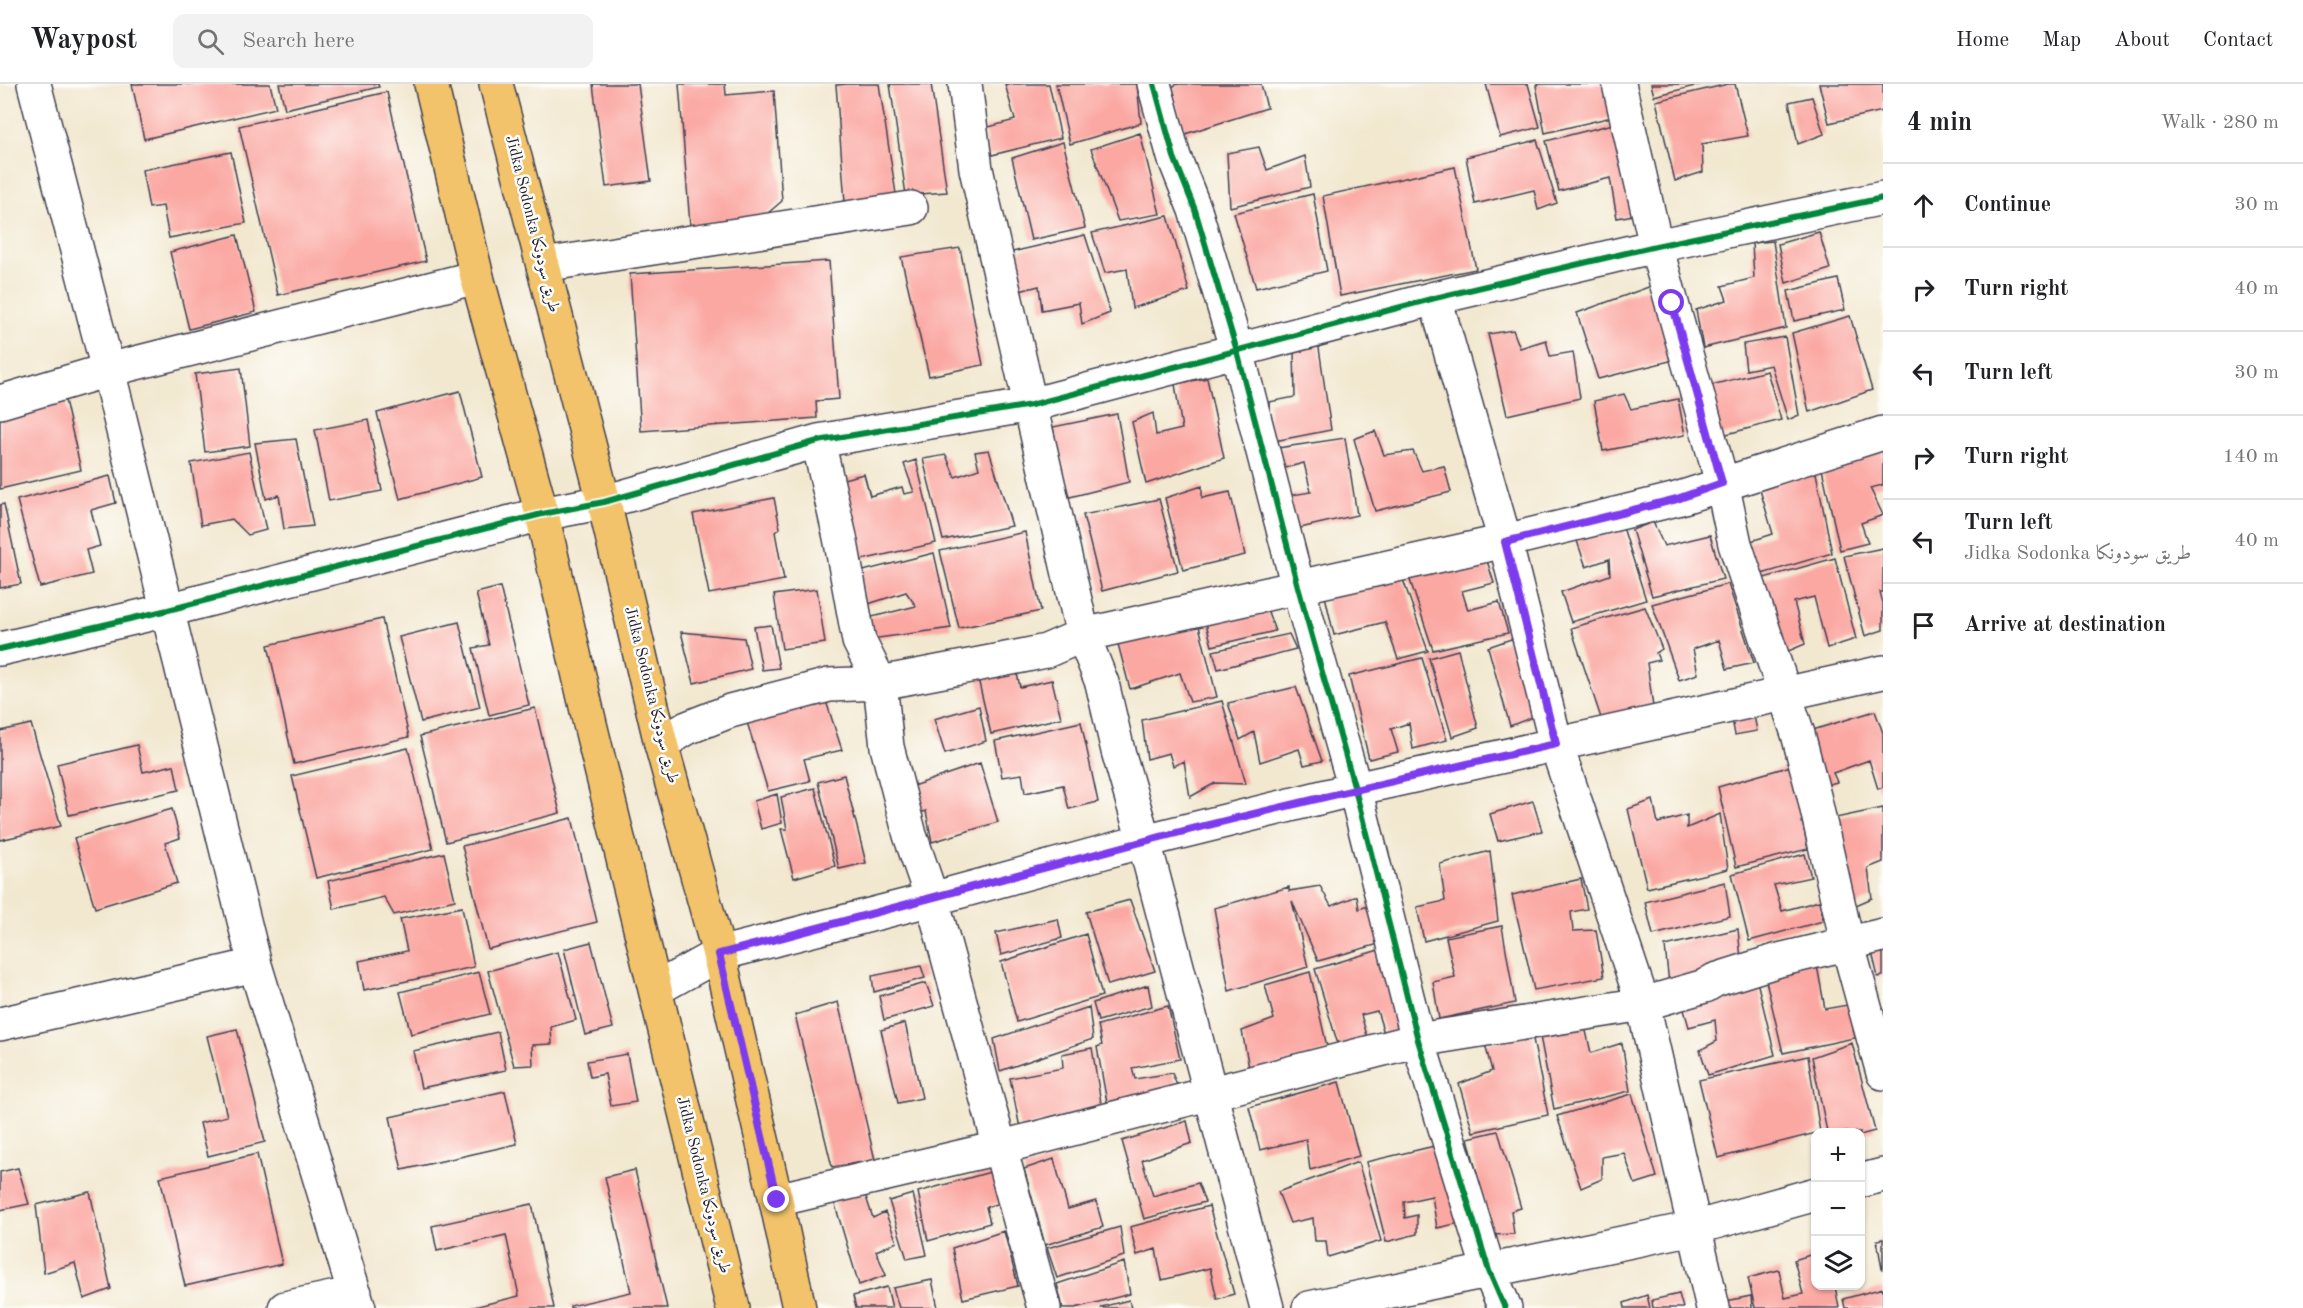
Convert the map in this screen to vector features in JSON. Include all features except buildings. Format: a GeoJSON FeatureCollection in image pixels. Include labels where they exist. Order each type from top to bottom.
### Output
{"type":"FeatureCollection","features":[{"type":"Feature","properties":{"kind":"main road","name":"Jidka Sodonka طريق سودونكا"},"geometry":{"type":"LineString","coordinates":[[431,84],[477,277],[542,514],[590,724],[733,1308]]}},
{"type":"Feature","properties":{"kind":"main road","name":"Jidka Sodonka طريق سودونكا"},"geometry":{"type":"LineString","coordinates":[[496,84],[604,502],[662,744],[719,954],[800,1308]]}},
{"type":"Feature","properties":{"kind":"street"},"geometry":{"type":"LineString","coordinates":[[34,84],[108,370],[255,965],[357,1300],[285,1308]]}},
{"type":"Feature","properties":{"kind":"street"},"geometry":{"type":"LineString","coordinates":[[965,84],[976,169],[1083,635],[1102,683],[1118,752],[1212,1093],[1267,1308]]}},
{"type":"Feature","properties":{"kind":"street"},"geometry":{"type":"LineString","coordinates":[[1154,84],[1174,157],[1195,210],[1237,351],[1298,587],[1355,789],[1418,1040],[1489,1271],[1505,1308]]}},
{"type":"Feature","properties":{"kind":"street"},"geometry":{"type":"LineString","coordinates":[[1619,84],[1656,246],[1722,483],[1735,544],[1785,694],[1814,796],[1847,942],[1883,1073]]}},
{"type":"Feature","properties":{"kind":"street"},"geometry":{"type":"LineString","coordinates":[[0,649],[168,610],[542,514],[604,502],[818,441],[1031,405],[1435,298],[1656,246],[1882,204]]}},
{"type":"Feature","properties":{"kind":"street"},"geometry":{"type":"LineString","coordinates":[[543,266],[911,208]]}},
{"type":"Feature","properties":{"kind":"street"},"geometry":{"type":"LineString","coordinates":[[0,402],[108,370],[477,277]]}},
{"type":"Feature","properties":{"kind":"street"},"geometry":{"type":"LineString","coordinates":[[1435,298],[1505,542],[1556,744],[1643,1004],[1713,1308]]}},
{"type":"Feature","properties":{"kind":"street"},"geometry":{"type":"LineString","coordinates":[[662,744],[687,728],[730,711],[829,686],[880,683],[1046,651],[1083,635],[1505,542],[1677,499],[1883,433]]}},
{"type":"Feature","properties":{"kind":"street"},"geometry":{"type":"LineString","coordinates":[[818,441],[840,537],[859,641],[880,683],[887,747],[910,835],[932,899],[998,1148],[1044,1308]]}},
{"type":"Feature","properties":{"kind":"street"},"geometry":{"type":"LineString","coordinates":[[656,989],[719,954],[1144,841],[1355,789],[1883,672]]}},
{"type":"Feature","properties":{"kind":"street"},"geometry":{"type":"LineString","coordinates":[[777,1200],[998,1148],[1418,1040],[1643,1004],[1705,986],[1715,980],[1758,967],[1847,942],[1883,935]]}},
{"type":"Feature","properties":{"kind":"street"},"geometry":{"type":"LineString","coordinates":[[0,1024],[255,965]]}},
{"type":"Feature","properties":{"kind":"street"},"geometry":{"type":"LineString","coordinates":[[1865,1180],[1883,1175]]}},
{"type":"Feature","properties":{"kind":"street"},"geometry":{"type":"LineString","coordinates":[[1309,1308],[1694,1227],[1811,1195]]}},
{"type":"Feature","properties":{"kind":"cycle path"},"geometry":{"type":"LineString","coordinates":[[1154,84],[1174,157],[1195,210],[1237,351],[1298,587],[1355,789],[1418,1040],[1489,1271],[1505,1308]]}},
{"type":"Feature","properties":{"kind":"cycle path"},"geometry":{"type":"LineString","coordinates":[[0,649],[168,610],[542,514],[604,502],[818,441],[1031,405],[1435,298],[1656,246],[1883,198]]}},
{"type":"Feature","properties":{"kind":"route"},"geometry":{"type":"LineString","coordinates":[[777,1200],[719,954],[1144,841],[1355,789],[1556,744],[1505,542],[1677,499],[1722,483],[1672,303]]}}]}
